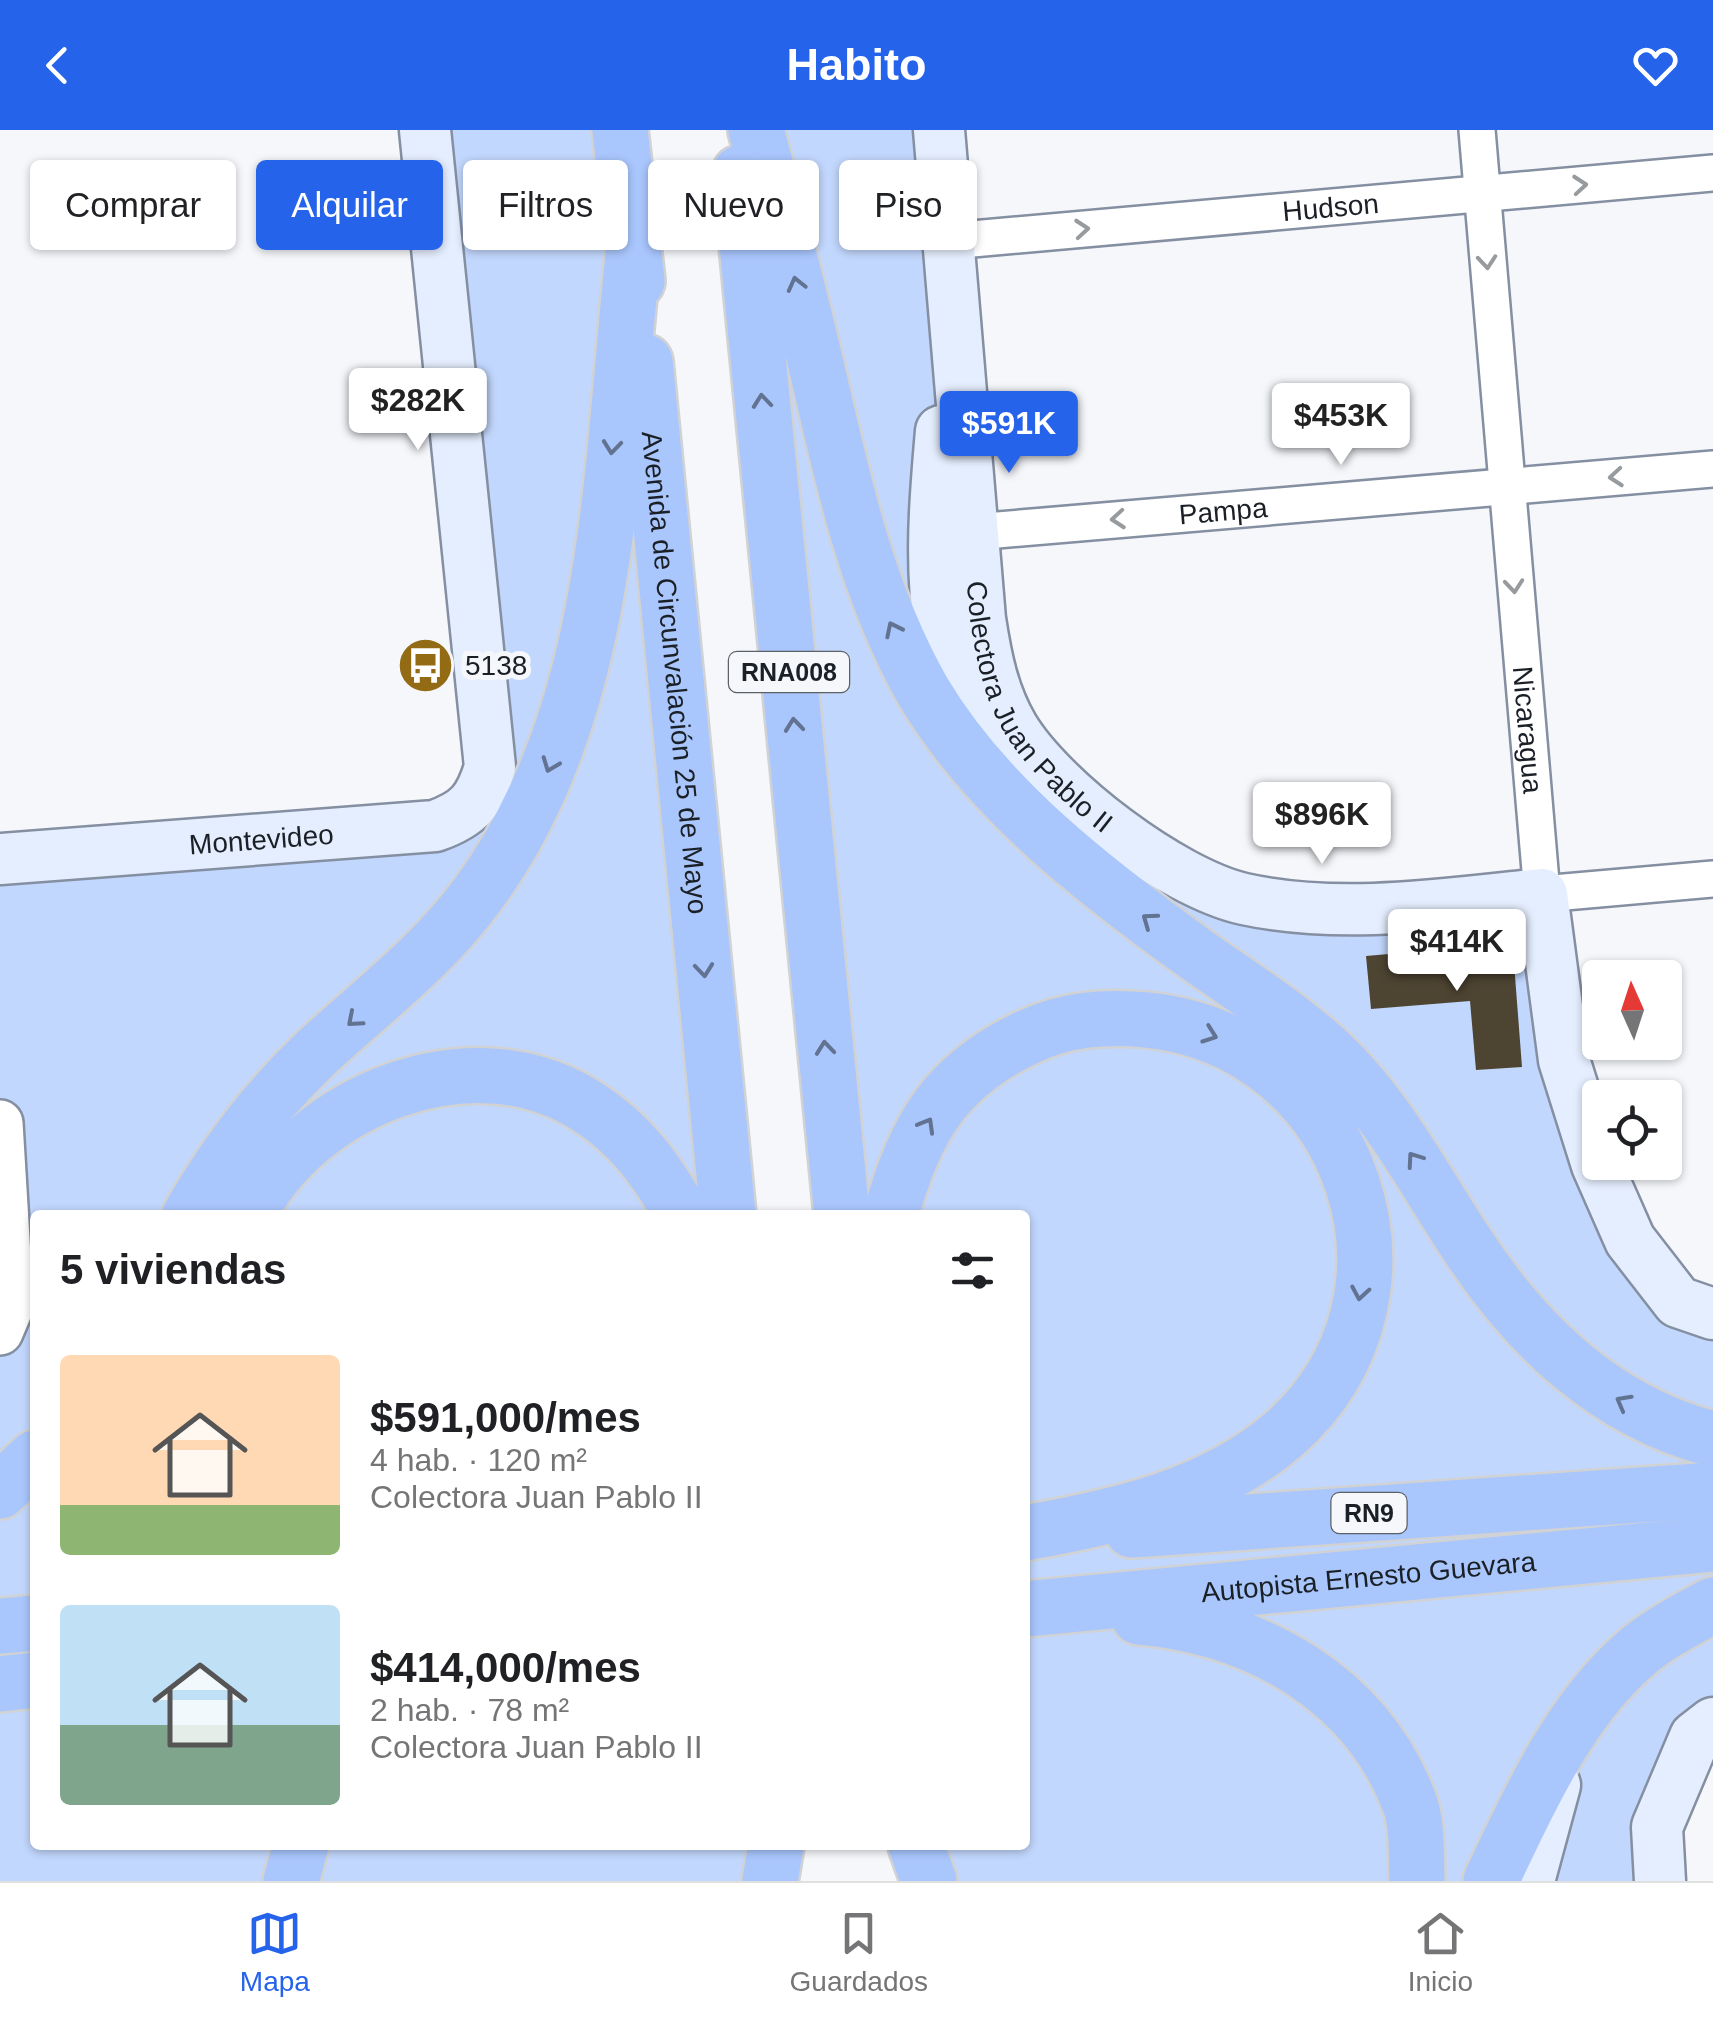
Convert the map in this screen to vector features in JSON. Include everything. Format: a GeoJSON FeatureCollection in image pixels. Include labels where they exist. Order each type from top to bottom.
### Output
{"type":"FeatureCollection","features":[{"type":"Feature","properties":{"kind":"highway","name":"Avenida de Circunvalación 25 de Mayo"},"geometry":{"type":"LineString","coordinates":[[620,130],[728,1210]]}},
{"type":"Feature","properties":{"kind":"highway","name":"RNA008"},"geometry":{"type":"LineString","coordinates":[[736,130],[842,1210]]}},
{"type":"Feature","properties":{"kind":"highway"},"geometry":{"type":"LineString","coordinates":[[756,130],[844,492],[884,610],[924,692],[1006,796],[1126,903],[1330,1053],[1399,1136],[1511,1306],[1567,1364],[1642,1412],[1713,1439]]}},
{"type":"Feature","properties":{"kind":"highway"},"geometry":{"type":"LineString","coordinates":[[193,1210],[255,1121],[312,1056],[406,975],[477,896],[520,830],[551,765],[580,673],[602,550],[634,246]]}},
{"type":"Feature","properties":{"kind":"highway"},"geometry":{"type":"LineString","coordinates":[[893,1210],[909,1156],[952,1087],[997,1051],[1053,1025],[1088,1020],[1165,1022],[1234,1044],[1276,1071],[1305,1100],[1342,1152],[1362,1218],[1362,1289],[1343,1355],[1308,1410],[1258,1454],[1202,1485],[1094,1521],[1030,1534]]}},
{"type":"Feature","properties":{"kind":"highway"},"geometry":{"type":"LineString","coordinates":[[252,1210],[277,1168],[300,1144],[340,1115],[386,1093],[426,1082],[492,1077],[556,1090],[598,1114],[649,1160],[679,1210]]}},
{"type":"Feature","properties":{"kind":"highway"},"geometry":{"type":"LineString","coordinates":[[0,1491],[30,1463]]}},
{"type":"Feature","properties":{"kind":"highway","name":"RN9"},"geometry":{"type":"LineString","coordinates":[[1030,1535],[1713,1490]]}},
{"type":"Feature","properties":{"kind":"highway","name":"Autopista Ernesto Guevara"},"geometry":{"type":"LineString","coordinates":[[1033,1608],[1713,1544]]}},
{"type":"Feature","properties":{"kind":"highway"},"geometry":{"type":"LineString","coordinates":[[1490,1881],[1570,1734],[1608,1682],[1634,1655],[1713,1606]]}},
{"type":"Feature","properties":{"kind":"highway"},"geometry":{"type":"LineString","coordinates":[[1033,1608],[1171,1620],[1248,1638],[1327,1688],[1376,1740],[1410,1806],[1417,1881]]}},
{"type":"Feature","properties":{"kind":"highway"},"geometry":{"type":"LineString","coordinates":[[0,1626],[30,1623]]}},
{"type":"Feature","properties":{"kind":"highway"},"geometry":{"type":"LineString","coordinates":[[0,1684],[30,1681]]}},
{"type":"Feature","properties":{"kind":"highway"},"geometry":{"type":"LineString","coordinates":[[291,1881],[300,1850]]}},
{"type":"Feature","properties":{"kind":"highway"},"geometry":{"type":"LineString","coordinates":[[770,1881],[775,1850]]}},
{"type":"Feature","properties":{"kind":"highway"},"geometry":{"type":"LineString","coordinates":[[789,1850],[792,1881]]}},
{"type":"Feature","properties":{"kind":"highway"},"geometry":{"type":"LineString","coordinates":[[898,1850],[901,1881]]}},
{"type":"Feature","properties":{"kind":"highway"},"geometry":{"type":"LineString","coordinates":[[918,1850],[929,1881]]}},
{"type":"Feature","properties":{"kind":"main road","name":"Montevideo"},"geometry":{"type":"LineString","coordinates":[[0,859],[435,826],[462,816],[481,798],[490,767],[425,130]]}},
{"type":"Feature","properties":{"kind":"main road","name":"Colectora Juan Pablo II"},"geometry":{"type":"LineString","coordinates":[[938,130],[941,160]]}},
{"type":"Feature","properties":{"kind":"main road","name":"Colectora Juan Pablo II"},"geometry":{"type":"LineString","coordinates":[[951,250],[986,658],[997,696],[1014,730],[1069,790],[1167,864],[1240,898],[1296,907],[1363,908],[1542,894]]}},
{"type":"Feature","properties":{"kind":"main road"},"geometry":{"type":"LineString","coordinates":[[954,295],[936,485],[935,590],[940,636],[958,704],[1006,796]]}},
{"type":"Feature","properties":{"kind":"main road","name":"Nicaragua"},"geometry":{"type":"LineString","coordinates":[[1542,894],[1564,1060],[1597,1165],[1630,1240],[1695,1308]]}},
{"type":"Feature","properties":{"kind":"main road"},"geometry":{"type":"LineString","coordinates":[[1660,1881],[1656,1826],[1704,1730]]}},
{"type":"Feature","properties":{"kind":"main road"},"geometry":{"type":"LineString","coordinates":[[1529,1881],[1570,1734]]}},
{"type":"Feature","properties":{"kind":"street","name":"Nicaragua"},"geometry":{"type":"LineString","coordinates":[[1477,130],[1542,894]]}},
{"type":"Feature","properties":{"kind":"street","name":"Hudson"},"geometry":{"type":"LineString","coordinates":[[977,239],[1713,173]]}},
{"type":"Feature","properties":{"kind":"street","name":"Pampa"},"geometry":{"type":"LineString","coordinates":[[974,532],[1713,469]]}},
{"type":"Feature","properties":{"kind":"street"},"geometry":{"type":"LineString","coordinates":[[1542,894],[1713,879]]}},
{"type":"Feature","properties":{"kind":"street"},"geometry":{"type":"LineString","coordinates":[[0,1123],[10,1306],[0,1332]]}},
{"type":"Feature","properties":{"kind":"shaded area"},"geometry":{"type":"Polygon","coordinates":[[[425,130],[620,130],[623,160],[463,160],[463,250],[628,250],[628,210],[728,1210],[30,1210],[30,1850],[789,1850],[792,1881],[0,1881],[0,859],[481,798],[435,250],[443,250],[443,160],[428,160],[425,130]]]}},
{"type":"Feature","properties":{"kind":"shaded area"},"geometry":{"type":"Polygon","coordinates":[[[736,130],[939,130],[942,160],[839,160],[839,250],[951,250],[997,696],[1203,882],[1542,894],[1582,1091],[1582,1180],[1609,1180],[1713,1314],[1713,1723],[1660,1881],[901,1881],[898,1850],[1030,1850],[1030,1210],[842,1210],[748,250],[819,250],[819,160],[739,160],[736,130]]]}},
{"type":"Feature","properties":{"kind":"building"},"geometry":{"type":"Polygon","coordinates":[[[1491,945],[1514,963],[1522,1067],[1476,1070],[1470,1001],[1371,1009],[1366,956],[1491,945]]]}},
{"type":"Feature","properties":{"kind":"place","name":"5138"},"geometry":{"type":"Point","coordinates":[426,665]}}]}
